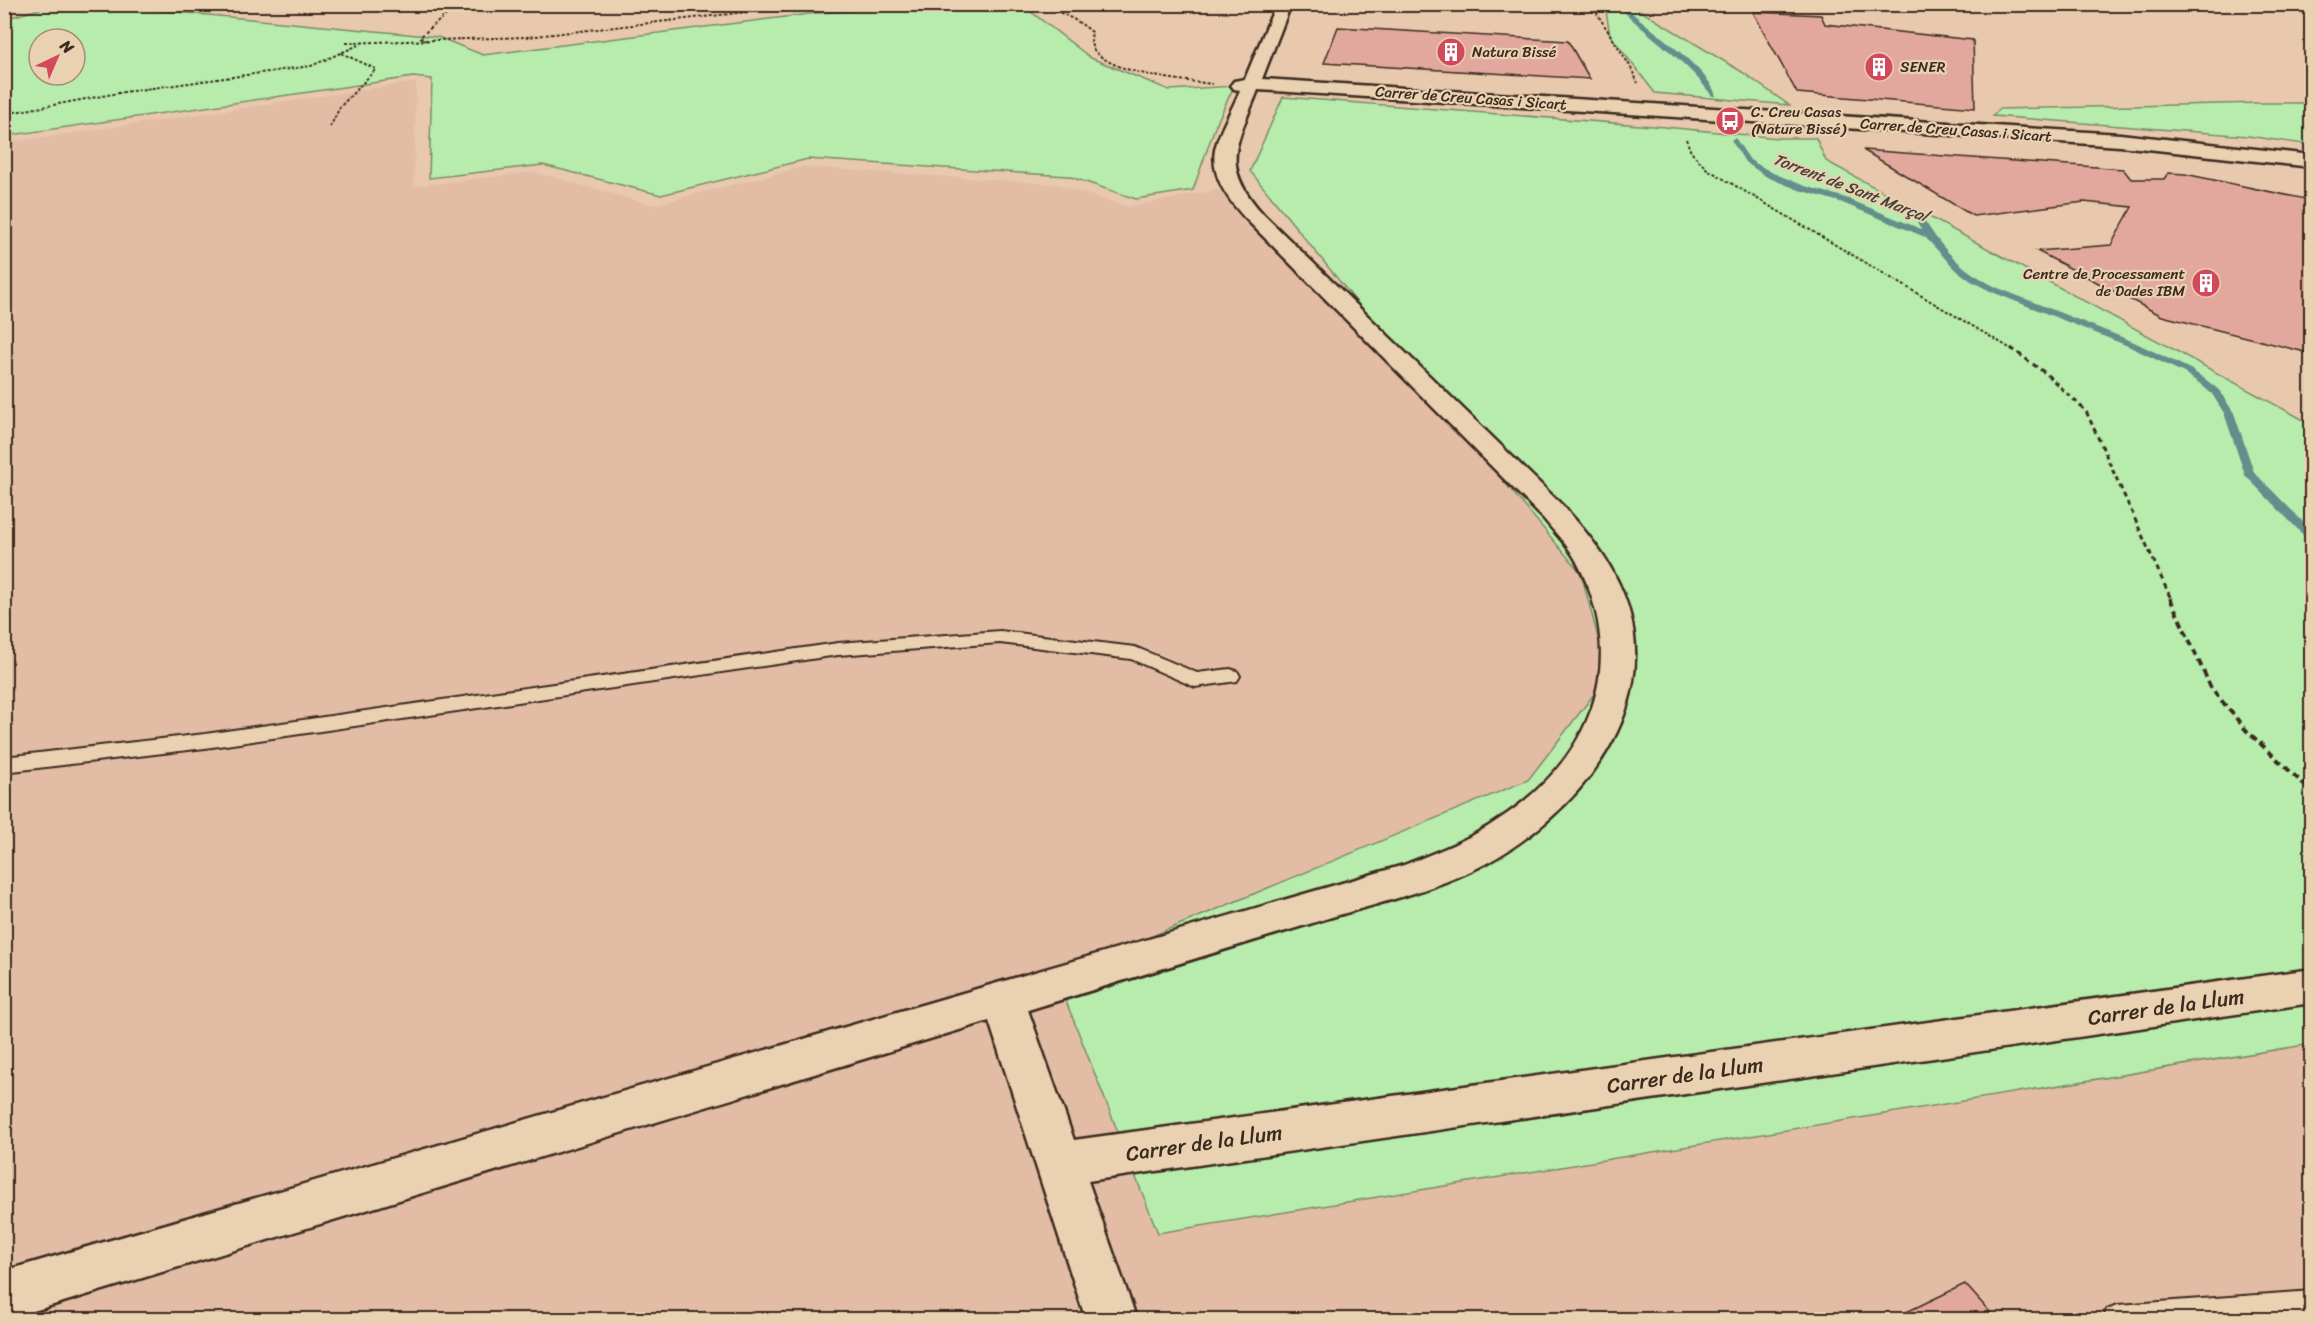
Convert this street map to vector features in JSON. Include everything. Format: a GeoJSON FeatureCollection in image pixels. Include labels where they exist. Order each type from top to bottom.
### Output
{"type":"FeatureCollection","features":[{"type":"Feature","properties":{"kind":"street"},"geometry":{"type":"LineString","coordinates":[[4,1296],[1414,877],[1473,853],[1518,826],[1553,798],[1585,759],[1600,735],[1614,700],[1620,663],[1617,628],[1609,598],[1594,564],[1576,538],[1546,504],[1257,219],[1242,203],[1228,182],[1224,165],[1226,150],[1246,85],[1284,4]]}},
{"type":"Feature","properties":{"kind":"street","name":"Carrer de Creu Casas i Sicart"},"geometry":{"type":"LineString","coordinates":[[1246,85],[2109,140],[2312,160]]}},
{"type":"Feature","properties":{"kind":"street","name":"Carrer de la Llum"},"geometry":{"type":"LineString","coordinates":[[1059,1164],[2312,986]]}},
{"type":"Feature","properties":{"kind":"street"},"geometry":{"type":"LineString","coordinates":[[1003,999],[1112,1320]]}},
{"type":"Feature","properties":{"kind":"lane"},"geometry":{"type":"LineString","coordinates":[[4,765],[205,741],[838,649],[1000,637],[1135,653],[1195,680],[1230,676]]}},
{"type":"Feature","properties":{"kind":"lane"},"geometry":{"type":"LineString","coordinates":[[2118,1320],[2312,1306]]}},
{"type":"Feature","properties":{"kind":"path"},"geometry":{"type":"LineString","coordinates":[[427,41],[420,37],[459,4]]}},
{"type":"Feature","properties":{"kind":"path"},"geometry":{"type":"LineString","coordinates":[[346,43],[488,39],[569,33],[817,4]]}},
{"type":"Feature","properties":{"kind":"path"},"geometry":{"type":"LineString","coordinates":[[1031,4],[1080,21],[1092,32],[1090,43],[1094,52],[1109,60],[1144,73],[1177,80],[1246,85]]}},
{"type":"Feature","properties":{"kind":"path"},"geometry":{"type":"LineString","coordinates":[[1591,4],[1630,66],[1642,91]]}},
{"type":"Feature","properties":{"kind":"path"},"geometry":{"type":"LineString","coordinates":[[4,114],[124,92],[311,66],[332,59],[340,52],[363,43]]}},
{"type":"Feature","properties":{"kind":"path"},"geometry":{"type":"LineString","coordinates":[[330,127],[340,107],[376,69],[340,52]]}},
{"type":"Feature","properties":{"kind":"path"},"geometry":{"type":"LineString","coordinates":[[1694,136],[1685,136],[1687,145],[1698,162],[1707,169],[1981,330],[2047,373],[2072,394],[2086,411],[2211,688],[2229,713],[2271,756],[2312,792]]}},
{"type":"Feature","properties":{"kind":"shaded area"},"geometry":{"type":"Polygon","coordinates":[[[416,82],[414,186],[534,172],[653,205],[803,167],[1055,184],[1128,207],[1221,189],[1463,433],[1581,573],[1608,676],[1528,780],[1056,976],[2311,1039],[2311,1319],[5,1320],[5,143],[416,82]]]}},
{"type":"Feature","properties":{"kind":"green space"},"geometry":{"type":"Polygon","coordinates":[[[54,5],[104,5],[438,37],[483,55],[817,13],[942,5],[1022,5],[1091,58],[1169,90],[1234,86],[1215,127],[1193,190],[1136,199],[1068,176],[808,159],[661,195],[543,165],[429,178],[432,79],[413,77],[5,136],[4,19],[54,5]]]}},
{"type":"Feature","properties":{"kind":"green space"},"geometry":{"type":"Polygon","coordinates":[[[1605,5],[1631,5],[1742,72],[1789,105],[1655,93],[1610,35],[1605,5]]]}},
{"type":"Feature","properties":{"kind":"green space"},"geometry":{"type":"Polygon","coordinates":[[[1283,97],[1778,138],[1816,138],[1826,161],[2311,424],[2311,1044],[1158,1233],[1056,976],[1528,780],[1608,676],[1581,573],[1463,433],[1250,171],[1283,97]]]}},
{"type":"Feature","properties":{"kind":"green space"},"geometry":{"type":"Polygon","coordinates":[[[2311,103],[2311,145],[2248,136],[1993,116],[1999,109],[2311,103]]]}},
{"type":"Feature","properties":{"kind":"building","name":"SENER"},"geometry":{"type":"Polygon","coordinates":[[[1753,12],[1821,15],[1825,24],[1973,40],[1975,108],[1797,93],[1753,12]]]}},
{"type":"Feature","properties":{"kind":"building","name":"Natura Bissé"},"geometry":{"type":"Polygon","coordinates":[[[1338,27],[1568,41],[1590,79],[1324,63],[1338,27]]]}},
{"type":"Feature","properties":{"kind":"building","name":"Centre de Processament de Dades IBM"},"geometry":{"type":"Polygon","coordinates":[[[1863,150],[2123,169],[2131,179],[2164,179],[2168,173],[2185,174],[2310,200],[2312,196],[2312,343],[2309,353],[2162,316],[2037,251],[2111,245],[2132,207],[2084,202],[1973,216],[1863,150]]]}},
{"type":"Feature","properties":{"kind":"building"},"geometry":{"type":"Polygon","coordinates":[[[1965,1284],[1997,1320],[1890,1320],[1965,1284]]]}},
{"type":"Feature","properties":{"kind":"waterway","name":"Torrent de Sant Marçal"},"geometry":{"type":"LineString","coordinates":[[1618,4],[1682,58],[1714,95]]}},
{"type":"Feature","properties":{"kind":"waterway","name":"Torrent de Sant Marçal"},"geometry":{"type":"LineString","coordinates":[[1734,140],[1747,161],[1770,175],[1802,188],[1843,200],[1928,235]]}},
{"type":"Feature","properties":{"kind":"waterway"},"geometry":{"type":"LineString","coordinates":[[1917,215],[1928,235]]}},
{"type":"Feature","properties":{"kind":"waterway","name":"Torrent de Sant Marçal"},"geometry":{"type":"LineString","coordinates":[[1928,235],[1958,267],[1974,279],[1995,290],[2131,344],[2187,371],[2216,392],[2229,413],[2249,473],[2312,538]]}},
{"type":"Feature","properties":{"kind":"place","name":"Natura Bissé"},"geometry":{"type":"Point","coordinates":[1451,52]}},
{"type":"Feature","properties":{"kind":"place","name":"SENER"},"geometry":{"type":"Point","coordinates":[1879,67]}},
{"type":"Feature","properties":{"kind":"place","name":"C. Creu Casas (Nature Bissé)"},"geometry":{"type":"Point","coordinates":[1730,121]}},
{"type":"Feature","properties":{"kind":"place","name":"Centre de Processament de Dades IBM"},"geometry":{"type":"Point","coordinates":[2206,283]}}]}
